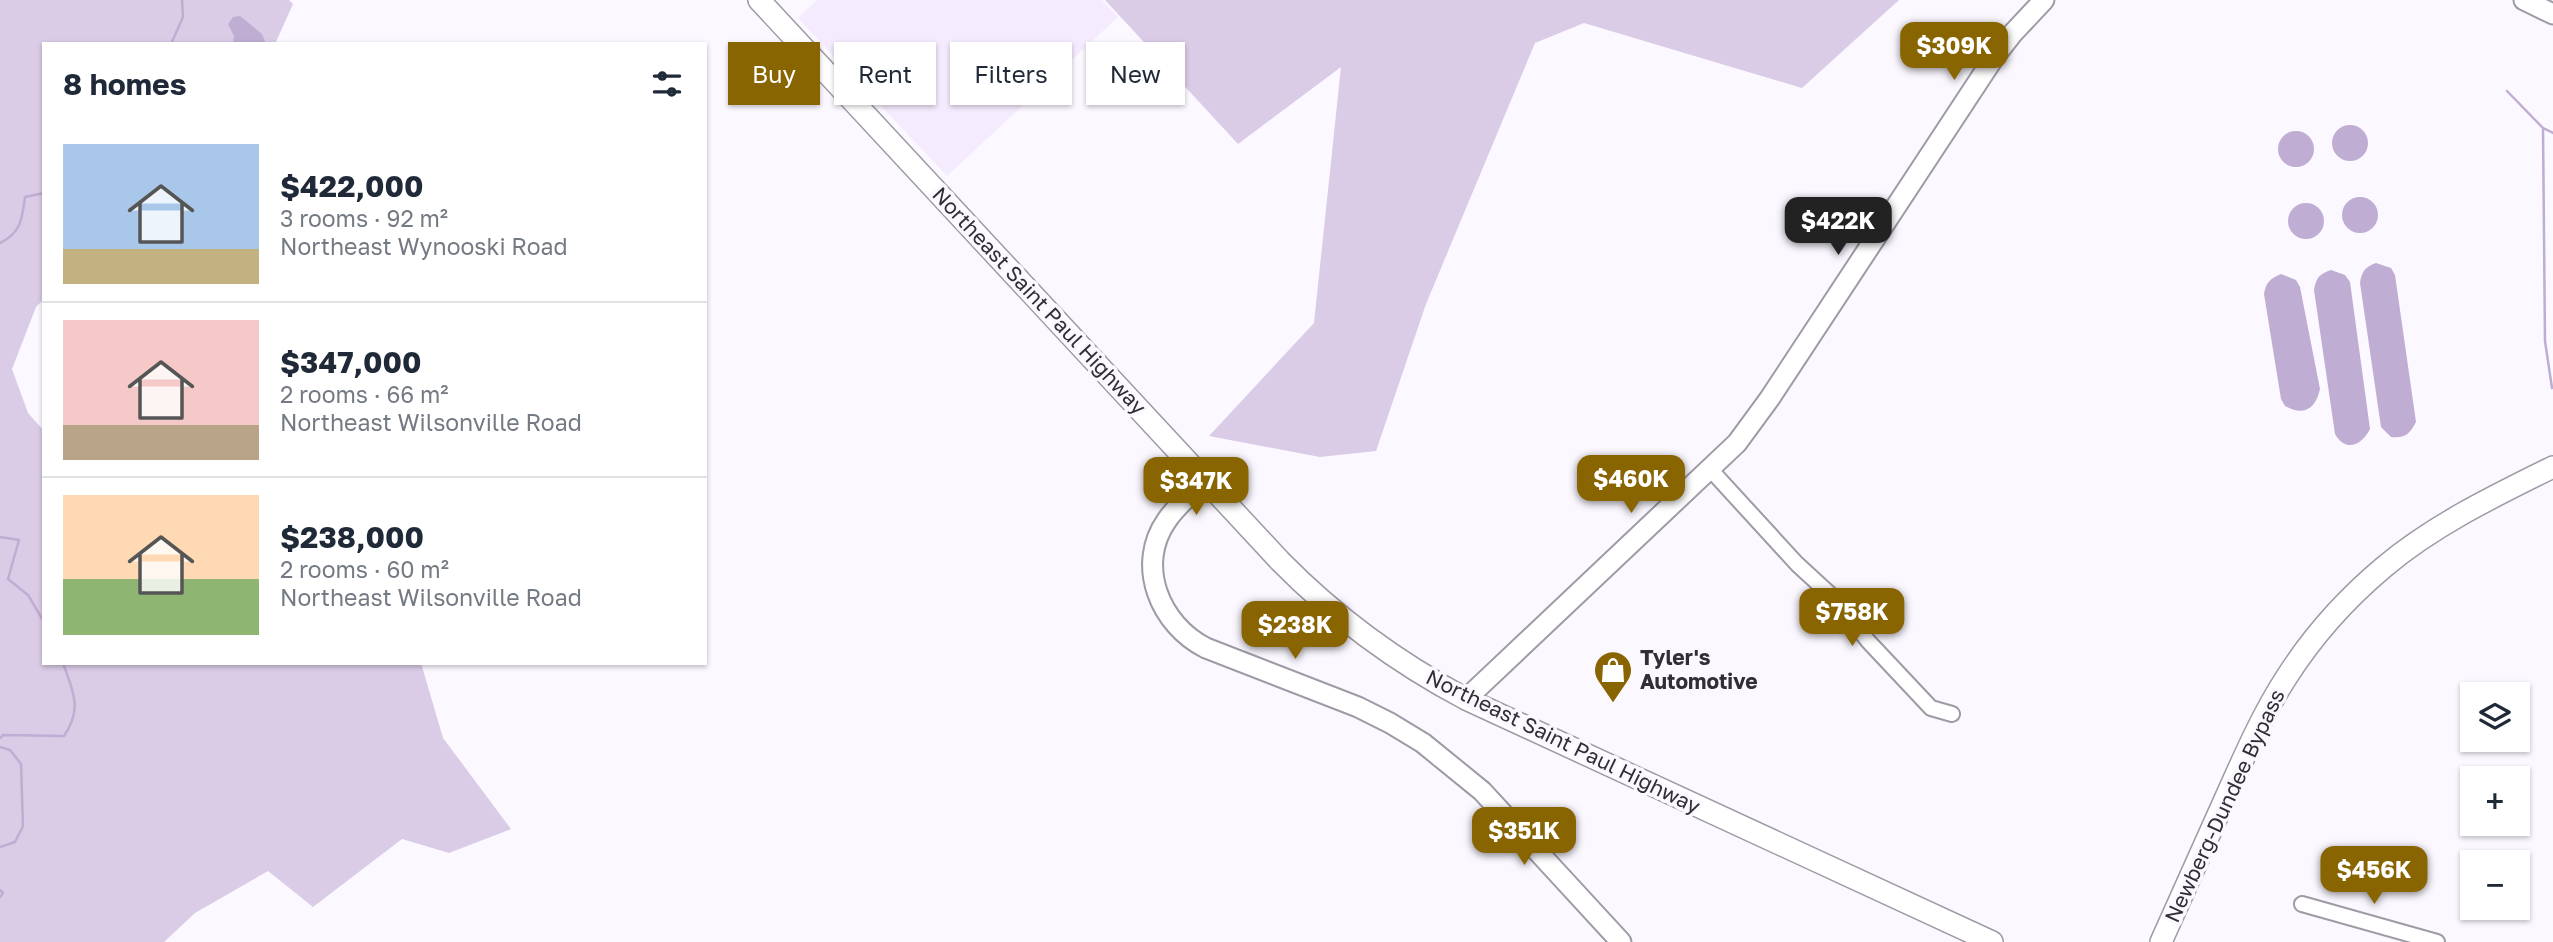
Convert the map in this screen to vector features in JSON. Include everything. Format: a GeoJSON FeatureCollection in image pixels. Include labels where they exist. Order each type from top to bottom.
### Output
{"type":"FeatureCollection","features":[{"type":"Feature","properties":{"kind":"highway","name":"Northeast Saint Paul Highway"},"geometry":{"type":"LineString","coordinates":[[759,0],[1205,481],[1299,580],[1340,618],[1409,667],[1466,699],[1992,942]]}},
{"type":"Feature","properties":{"kind":"highway","name":"Newberg-Dundee Bypass"},"geometry":{"type":"LineString","coordinates":[[2163,940],[2258,729],[2285,678],[2324,628],[2384,567],[2418,541],[2491,498],[2553,467]]}},
{"type":"Feature","properties":{"kind":"main road"},"geometry":{"type":"LineString","coordinates":[[1466,699],[1737,443],[1770,398],[1995,57],[2044,0]]}},
{"type":"Feature","properties":{"kind":"main road"},"geometry":{"type":"LineString","coordinates":[[2524,0],[2553,14]]}},
{"type":"Feature","properties":{"kind":"main road"},"geometry":{"type":"LineString","coordinates":[[1205,481],[1166,521],[1155,546],[1153,560],[1156,590],[1172,622],[1206,648],[1358,707],[1423,743],[1482,791],[1621,942]]}},
{"type":"Feature","properties":{"kind":"street"},"geometry":{"type":"LineString","coordinates":[[1710,468],[1797,564],[1834,598],[1868,641],[1931,708],[1952,714]]}},
{"type":"Feature","properties":{"kind":"street"},"geometry":{"type":"LineString","coordinates":[[2302,904],[2437,942]]}},
{"type":"Feature","properties":{"kind":"shaded area"},"geometry":{"type":"Polygon","coordinates":[[[0,0],[289,0],[293,4],[276,42],[42,42],[42,301],[36,307],[12,369],[28,413],[42,429],[42,665],[422,665],[443,738],[511,829],[449,853],[402,839],[313,907],[268,871],[195,913],[164,942],[0,942],[0,0]]]}},
{"type":"Feature","properties":{"kind":"shaded area"},"geometry":{"type":"Polygon","coordinates":[[[817,0],[1102,0],[1118,17],[1091,42],[1086,42],[1086,47],[1072,60],[1072,42],[950,42],[950,105],[1023,105],[947,176],[880,105],[936,105],[936,42],[834,42],[834,56],[798,18],[817,0]]]}},
{"type":"Feature","properties":{"kind":"shaded area"},"geometry":{"type":"Polygon","coordinates":[[[1105,0],[1899,0],[1802,88],[1584,23],[1535,43],[1426,304],[1376,451],[1320,457],[1209,436],[1314,323],[1341,67],[1238,144],[1185,87],[1185,42],[1144,42],[1105,0]]]}},
{"type":"Feature","properties":{"kind":"shaded area"},"geometry":{"type":"Polygon","coordinates":[[[240,16],[262,34],[265,42],[233,42],[234,36],[228,24],[233,17],[240,16]]]}},
{"type":"Feature","properties":{"kind":"shaded area"},"geometry":{"type":"Polygon","coordinates":[[[2350,125],[2363,130],[2368,143],[2363,156],[2350,161],[2337,156],[2332,143],[2337,130],[2350,125]]]}},
{"type":"Feature","properties":{"kind":"shaded area"},"geometry":{"type":"Polygon","coordinates":[[[2296,131],[2309,136],[2314,149],[2309,162],[2296,167],[2283,162],[2278,149],[2283,136],[2296,131]]]}},
{"type":"Feature","properties":{"kind":"shaded area"},"geometry":{"type":"Polygon","coordinates":[[[2360,197],[2372,203],[2378,215],[2372,227],[2360,233],[2348,227],[2342,215],[2348,203],[2360,197]]]}},
{"type":"Feature","properties":{"kind":"shaded area"},"geometry":{"type":"Polygon","coordinates":[[[2306,203],[2319,208],[2324,221],[2319,234],[2306,239],[2293,234],[2288,221],[2293,208],[2306,203]]]}},
{"type":"Feature","properties":{"kind":"shaded area"},"geometry":{"type":"Polygon","coordinates":[[[2376,263],[2391,268],[2395,275],[2416,422],[2409,433],[2400,437],[2391,437],[2381,427],[2360,283],[2365,270],[2376,263]]]}},
{"type":"Feature","properties":{"kind":"shaded area"},"geometry":{"type":"Polygon","coordinates":[[[2331,270],[2345,275],[2350,282],[2370,429],[2363,439],[2354,445],[2344,443],[2335,434],[2314,290],[2319,277],[2331,270]]]}},
{"type":"Feature","properties":{"kind":"shaded area"},"geometry":{"type":"Polygon","coordinates":[[[2281,274],[2296,280],[2300,287],[2320,389],[2312,406],[2298,411],[2285,406],[2281,399],[2264,294],[2269,281],[2281,274]]]}},
{"type":"Feature","properties":{"kind":"waterway"},"geometry":{"type":"LineString","coordinates":[[172,42],[183,17],[182,0]]}},
{"type":"Feature","properties":{"kind":"waterway"},"geometry":{"type":"LineString","coordinates":[[2507,91],[2543,128],[2553,133]]}},
{"type":"Feature","properties":{"kind":"waterway"},"geometry":{"type":"LineString","coordinates":[[2543,128],[2545,341],[2552,388]]}},
{"type":"Feature","properties":{"kind":"waterway"},"geometry":{"type":"LineString","coordinates":[[0,243],[16,230],[25,197],[42,193]]}},
{"type":"Feature","properties":{"kind":"waterway"},"geometry":{"type":"LineString","coordinates":[[0,537],[19,540],[8,579],[28,595],[42,619]]}},
{"type":"Feature","properties":{"kind":"waterway"},"geometry":{"type":"LineString","coordinates":[[0,738],[3,735],[64,736],[75,708],[73,691],[64,665]]}},
{"type":"Feature","properties":{"kind":"waterway"},"geometry":{"type":"LineString","coordinates":[[0,747],[10,750],[21,764],[23,826],[15,842],[0,847]]}},
{"type":"Feature","properties":{"kind":"waterway"},"geometry":{"type":"LineString","coordinates":[[0,890],[3,893],[0,897]]}},
{"type":"Feature","properties":{"kind":"place","name":"Tyler's Automotive"},"geometry":{"type":"Point","coordinates":[1613,704]}}]}
